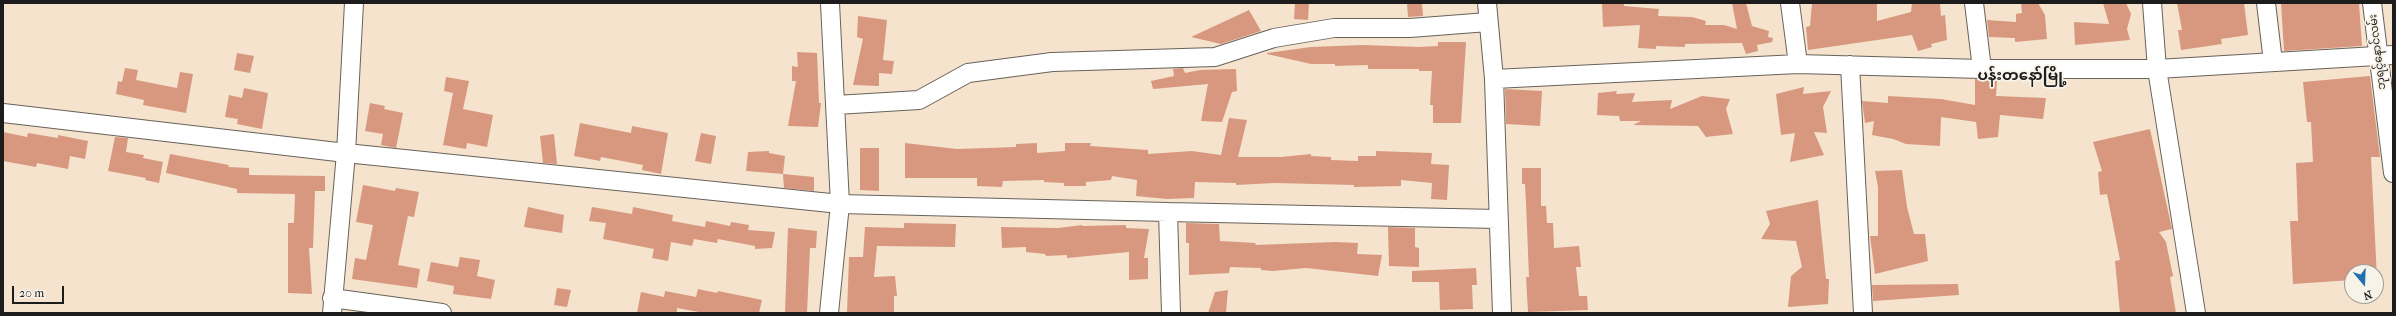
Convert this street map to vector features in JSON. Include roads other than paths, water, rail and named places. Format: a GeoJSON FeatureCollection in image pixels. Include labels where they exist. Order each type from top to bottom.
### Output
{"type":"FeatureCollection","features":[{"type":"Feature","properties":{"kind":"street"},"geometry":{"type":"LineString","coordinates":[[354,3],[346,153],[332,306],[442,313]]}},
{"type":"Feature","properties":{"kind":"street"},"geometry":{"type":"LineString","coordinates":[[829,313],[840,204],[830,3]]}},
{"type":"Feature","properties":{"kind":"street"},"geometry":{"type":"LineString","coordinates":[[1487,3],[1494,78],[1502,313]]}},
{"type":"Feature","properties":{"kind":"street"},"geometry":{"type":"LineString","coordinates":[[1790,3],[1798,64]]}},
{"type":"Feature","properties":{"kind":"street"},"geometry":{"type":"LineString","coordinates":[[1974,3],[1982,68]]}},
{"type":"Feature","properties":{"kind":"street"},"geometry":{"type":"LineString","coordinates":[[2152,3],[2157,68],[2196,313]]}},
{"type":"Feature","properties":{"kind":"street"},"geometry":{"type":"LineString","coordinates":[[2266,3],[2273,62]]}},
{"type":"Feature","properties":{"kind":"street","name":"ဘုရင့်နောင်လမ်း"},"geometry":{"type":"LineString","coordinates":[[2372,3],[2386,55],[2393,173]]}},
{"type":"Feature","properties":{"kind":"street"},"geometry":{"type":"LineString","coordinates":[[836,105],[919,100],[968,73],[1052,62],[1215,57],[1274,38],[1334,28],[1410,28],[1488,22]]}},
{"type":"Feature","properties":{"kind":"street"},"geometry":{"type":"LineString","coordinates":[[1494,78],[1798,64],[1982,68],[2157,68],[2386,55]]}},
{"type":"Feature","properties":{"kind":"street"},"geometry":{"type":"LineString","coordinates":[[1850,65],[1863,313]]}},
{"type":"Feature","properties":{"kind":"street"},"geometry":{"type":"LineString","coordinates":[[3,113],[346,153],[840,204],[1498,219]]}},
{"type":"Feature","properties":{"kind":"street"},"geometry":{"type":"LineString","coordinates":[[1168,212],[1171,313]]}},
{"type":"Feature","properties":{"kind":"district","name":"ပန်းတနော်မြို့"},"geometry":{"type":"Point","coordinates":[2022,76]}}]}
